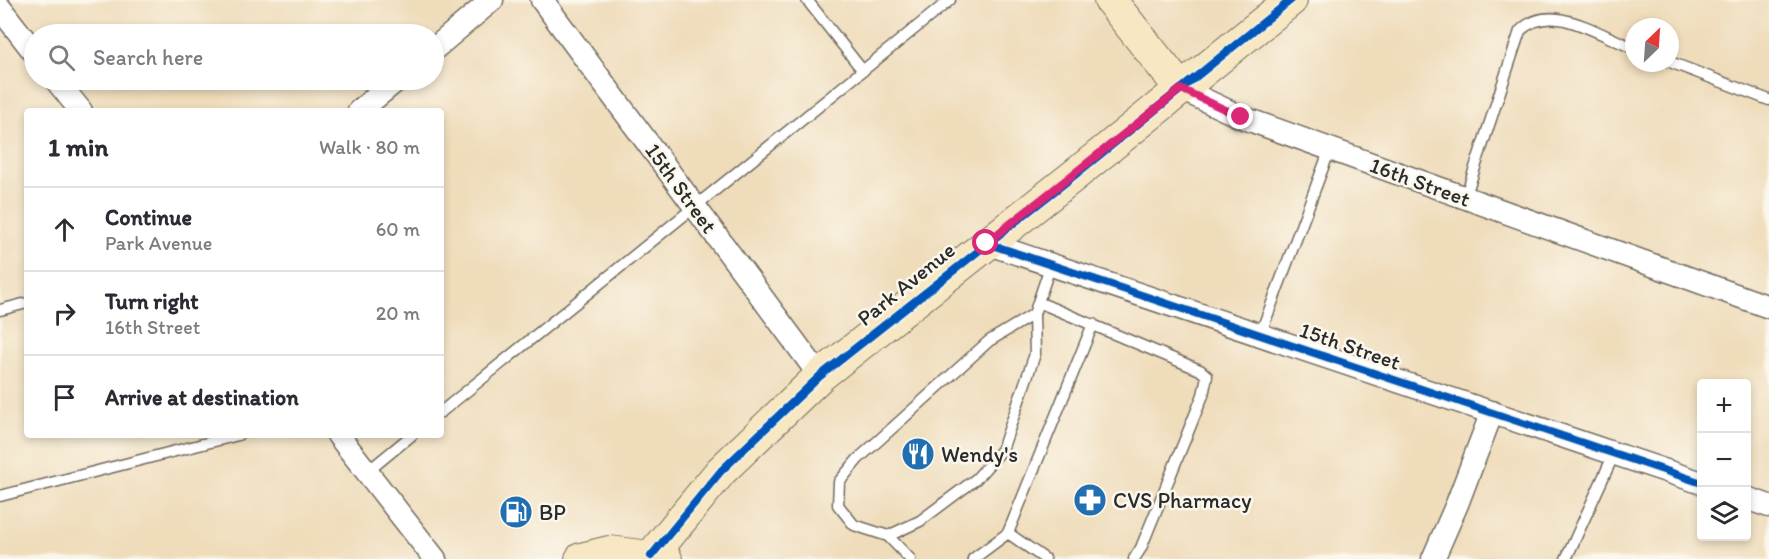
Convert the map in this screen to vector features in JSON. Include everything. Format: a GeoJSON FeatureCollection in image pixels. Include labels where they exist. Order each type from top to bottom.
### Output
{"type":"FeatureCollection","features":[{"type":"Feature","properties":{"kind":"street"},"geometry":{"type":"LineString","coordinates":[[444,41],[492,0]]}},
{"type":"Feature","properties":{"kind":"street","name":"15th Street"},"geometry":{"type":"LineString","coordinates":[[542,0],[820,376]]}},
{"type":"Feature","properties":{"kind":"street","name":"16th Street"},"geometry":{"type":"LineString","coordinates":[[1110,0],[1181,89],[1241,117],[1769,307]]}},
{"type":"Feature","properties":{"kind":"street","name":"Park Avenue"},"geometry":{"type":"LineString","coordinates":[[656,558],[721,471],[820,376],[1292,0]]}},
{"type":"Feature","properties":{"kind":"street"},"geometry":{"type":"LineString","coordinates":[[0,8],[24,39]]}},
{"type":"Feature","properties":{"kind":"street"},"geometry":{"type":"LineString","coordinates":[[64,90],[79,108]]}},
{"type":"Feature","properties":{"kind":"street"},"geometry":{"type":"LineString","coordinates":[[364,108],[385,90]]}},
{"type":"Feature","properties":{"kind":"street","name":"15th Street"},"geometry":{"type":"LineString","coordinates":[[986,243],[1697,482]]}},
{"type":"Feature","properties":{"kind":"street"},"geometry":{"type":"LineString","coordinates":[[1433,559],[1492,412]]}},
{"type":"Feature","properties":{"kind":"street"},"geometry":{"type":"LineString","coordinates":[[340,438],[435,559]]}},
{"type":"Feature","properties":{"kind":"street"},"geometry":{"type":"LineString","coordinates":[[1751,500],[1769,506]]}},
{"type":"Feature","properties":{"kind":"street"},"geometry":{"type":"LineString","coordinates":[[581,559],[609,552],[656,558]]}},
{"type":"Feature","properties":{"kind":"lane"},"geometry":{"type":"LineString","coordinates":[[807,0],[863,71]]}},
{"type":"Feature","properties":{"kind":"lane"},"geometry":{"type":"LineString","coordinates":[[444,410],[950,0]]}},
{"type":"Feature","properties":{"kind":"lane"},"geometry":{"type":"LineString","coordinates":[[1465,198],[1520,31],[1526,19],[1540,6]]}},
{"type":"Feature","properties":{"kind":"lane"},"geometry":{"type":"LineString","coordinates":[[1572,11],[1590,18],[1619,43],[1625,45]]}},
{"type":"Feature","properties":{"kind":"lane"},"geometry":{"type":"LineString","coordinates":[[1679,65],[1769,100]]}},
{"type":"Feature","properties":{"kind":"lane"},"geometry":{"type":"LineString","coordinates":[[1260,335],[1330,149]]}},
{"type":"Feature","properties":{"kind":"lane"},"geometry":{"type":"LineString","coordinates":[[888,536],[920,521],[976,479],[1002,450],[1035,354],[1034,314],[1051,264]]}},
{"type":"Feature","properties":{"kind":"lane"},"geometry":{"type":"LineString","coordinates":[[1038,302],[1200,370],[1207,376],[1203,396],[1141,548],[1134,559]]}},
{"type":"Feature","properties":{"kind":"lane"},"geometry":{"type":"LineString","coordinates":[[0,310],[24,304]]}},
{"type":"Feature","properties":{"kind":"lane"},"geometry":{"type":"LineString","coordinates":[[910,559],[888,536],[854,525],[838,505],[839,482],[858,459],[988,341],[1034,314]]}},
{"type":"Feature","properties":{"kind":"lane"},"geometry":{"type":"LineString","coordinates":[[973,559],[1008,533],[1093,324]]}},
{"type":"Feature","properties":{"kind":"lane"},"geometry":{"type":"LineString","coordinates":[[0,496],[226,438]]}},
{"type":"Feature","properties":{"kind":"lane"},"geometry":{"type":"LineString","coordinates":[[367,472],[408,438]]}},
{"type":"Feature","properties":{"kind":"lane"},"geometry":{"type":"LineString","coordinates":[[1566,559],[1614,454]]}},
{"type":"Feature","properties":{"kind":"lane"},"geometry":{"type":"LineString","coordinates":[[1008,533],[1045,559]]}},
{"type":"Feature","properties":{"kind":"cycle path"},"geometry":{"type":"LineString","coordinates":[[651,556],[721,471],[820,376],[1076,174],[1291,0]]}},
{"type":"Feature","properties":{"kind":"cycle path"},"geometry":{"type":"LineString","coordinates":[[986,243],[1697,481]]}},
{"type":"Feature","properties":{"kind":"place","name":"Wendy's"},"geometry":{"type":"Point","coordinates":[918,454]}},
{"type":"Feature","properties":{"kind":"place","name":"CVS Pharmacy"},"geometry":{"type":"Point","coordinates":[1090,500]}},
{"type":"Feature","properties":{"kind":"place","name":"BP"},"geometry":{"type":"Point","coordinates":[516,512]}},
{"type":"Feature","properties":{"kind":"route"},"geometry":{"type":"LineString","coordinates":[[986,243],[1181,89],[1241,117]]}}]}
